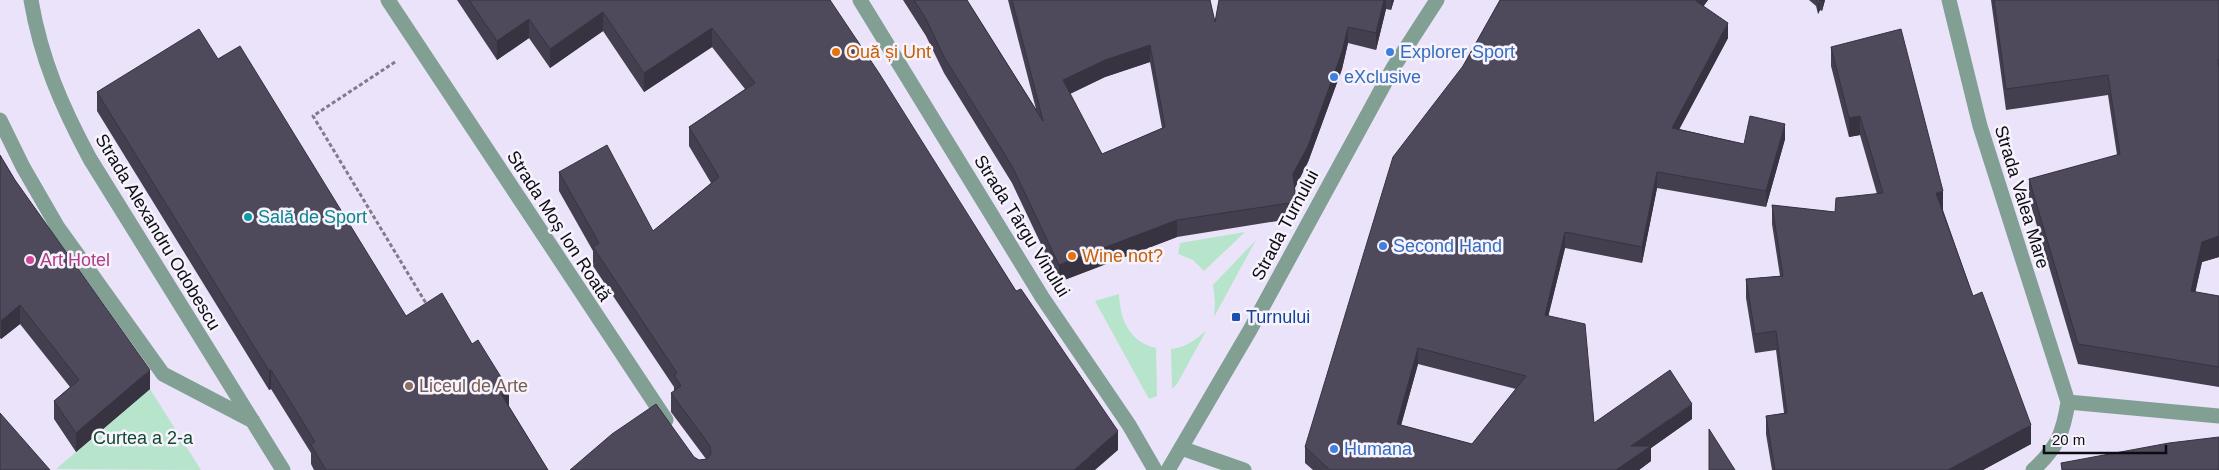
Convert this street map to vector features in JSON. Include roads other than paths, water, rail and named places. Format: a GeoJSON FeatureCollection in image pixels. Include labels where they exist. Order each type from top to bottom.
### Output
{"type":"FeatureCollection","features":[{"type":"Feature","properties":{"kind":"street","name":"Strada Alexandru Odobescu"},"geometry":{"type":"LineString","coordinates":[[31,0],[46,64],[64,109],[90,159],[283,470]]}},
{"type":"Feature","properties":{"kind":"street","name":"Strada Moș Ion Roată"},"geometry":{"type":"LineString","coordinates":[[388,0],[675,433]]}},
{"type":"Feature","properties":{"kind":"street","name":"Strada Târgu Vinului"},"geometry":{"type":"LineString","coordinates":[[860,0],[1042,297],[1129,425],[1155,470]]}},
{"type":"Feature","properties":{"kind":"street","name":"Strada Turnului"},"geometry":{"type":"LineString","coordinates":[[1168,470],[1250,330],[1393,68],[1437,0]]}},
{"type":"Feature","properties":{"kind":"street","name":"Strada Valea Mare"},"geometry":{"type":"LineString","coordinates":[[1949,0],[1980,126],[2068,402]]}},
{"type":"Feature","properties":{"kind":"street"},"geometry":{"type":"LineString","coordinates":[[0,120],[23,168],[57,226],[163,374],[254,422]]}},
{"type":"Feature","properties":{"kind":"street"},"geometry":{"type":"LineString","coordinates":[[2033,470],[2058,443],[2064,427],[2068,402],[2219,416]]}},
{"type":"Feature","properties":{"kind":"street"},"geometry":{"type":"LineString","coordinates":[[1181,448],[1244,470]]}},
{"type":"Feature","properties":{"kind":"place","name":"Ouă și Unt"},"geometry":{"type":"Point","coordinates":[836,52]}},
{"type":"Feature","properties":{"kind":"place","name":"Explorer Sport"},"geometry":{"type":"Point","coordinates":[1390,52]}},
{"type":"Feature","properties":{"kind":"place","name":"eXclusive"},"geometry":{"type":"Point","coordinates":[1334,77]}},
{"type":"Feature","properties":{"kind":"place","name":"Sală de Sport"},"geometry":{"type":"Point","coordinates":[248,217]}},
{"type":"Feature","properties":{"kind":"place","name":"Second Hand"},"geometry":{"type":"Point","coordinates":[1383,246]}},
{"type":"Feature","properties":{"kind":"place","name":"Wine not?"},"geometry":{"type":"Point","coordinates":[1072,256]}},
{"type":"Feature","properties":{"kind":"place","name":"Art Hotel"},"geometry":{"type":"Point","coordinates":[30,260]}},
{"type":"Feature","properties":{"kind":"place","name":"Turnului"},"geometry":{"type":"Point","coordinates":[1236,317]}},
{"type":"Feature","properties":{"kind":"place","name":"Liceul de Arte"},"geometry":{"type":"Point","coordinates":[409,386]}},
{"type":"Feature","properties":{"kind":"place","name":"Humana"},"geometry":{"type":"Point","coordinates":[1334,449]}},
{"type":"Feature","properties":{"kind":"park label","name":"Curtea a 2-a"},"geometry":{"type":"Point","coordinates":[143,438]}}]}
